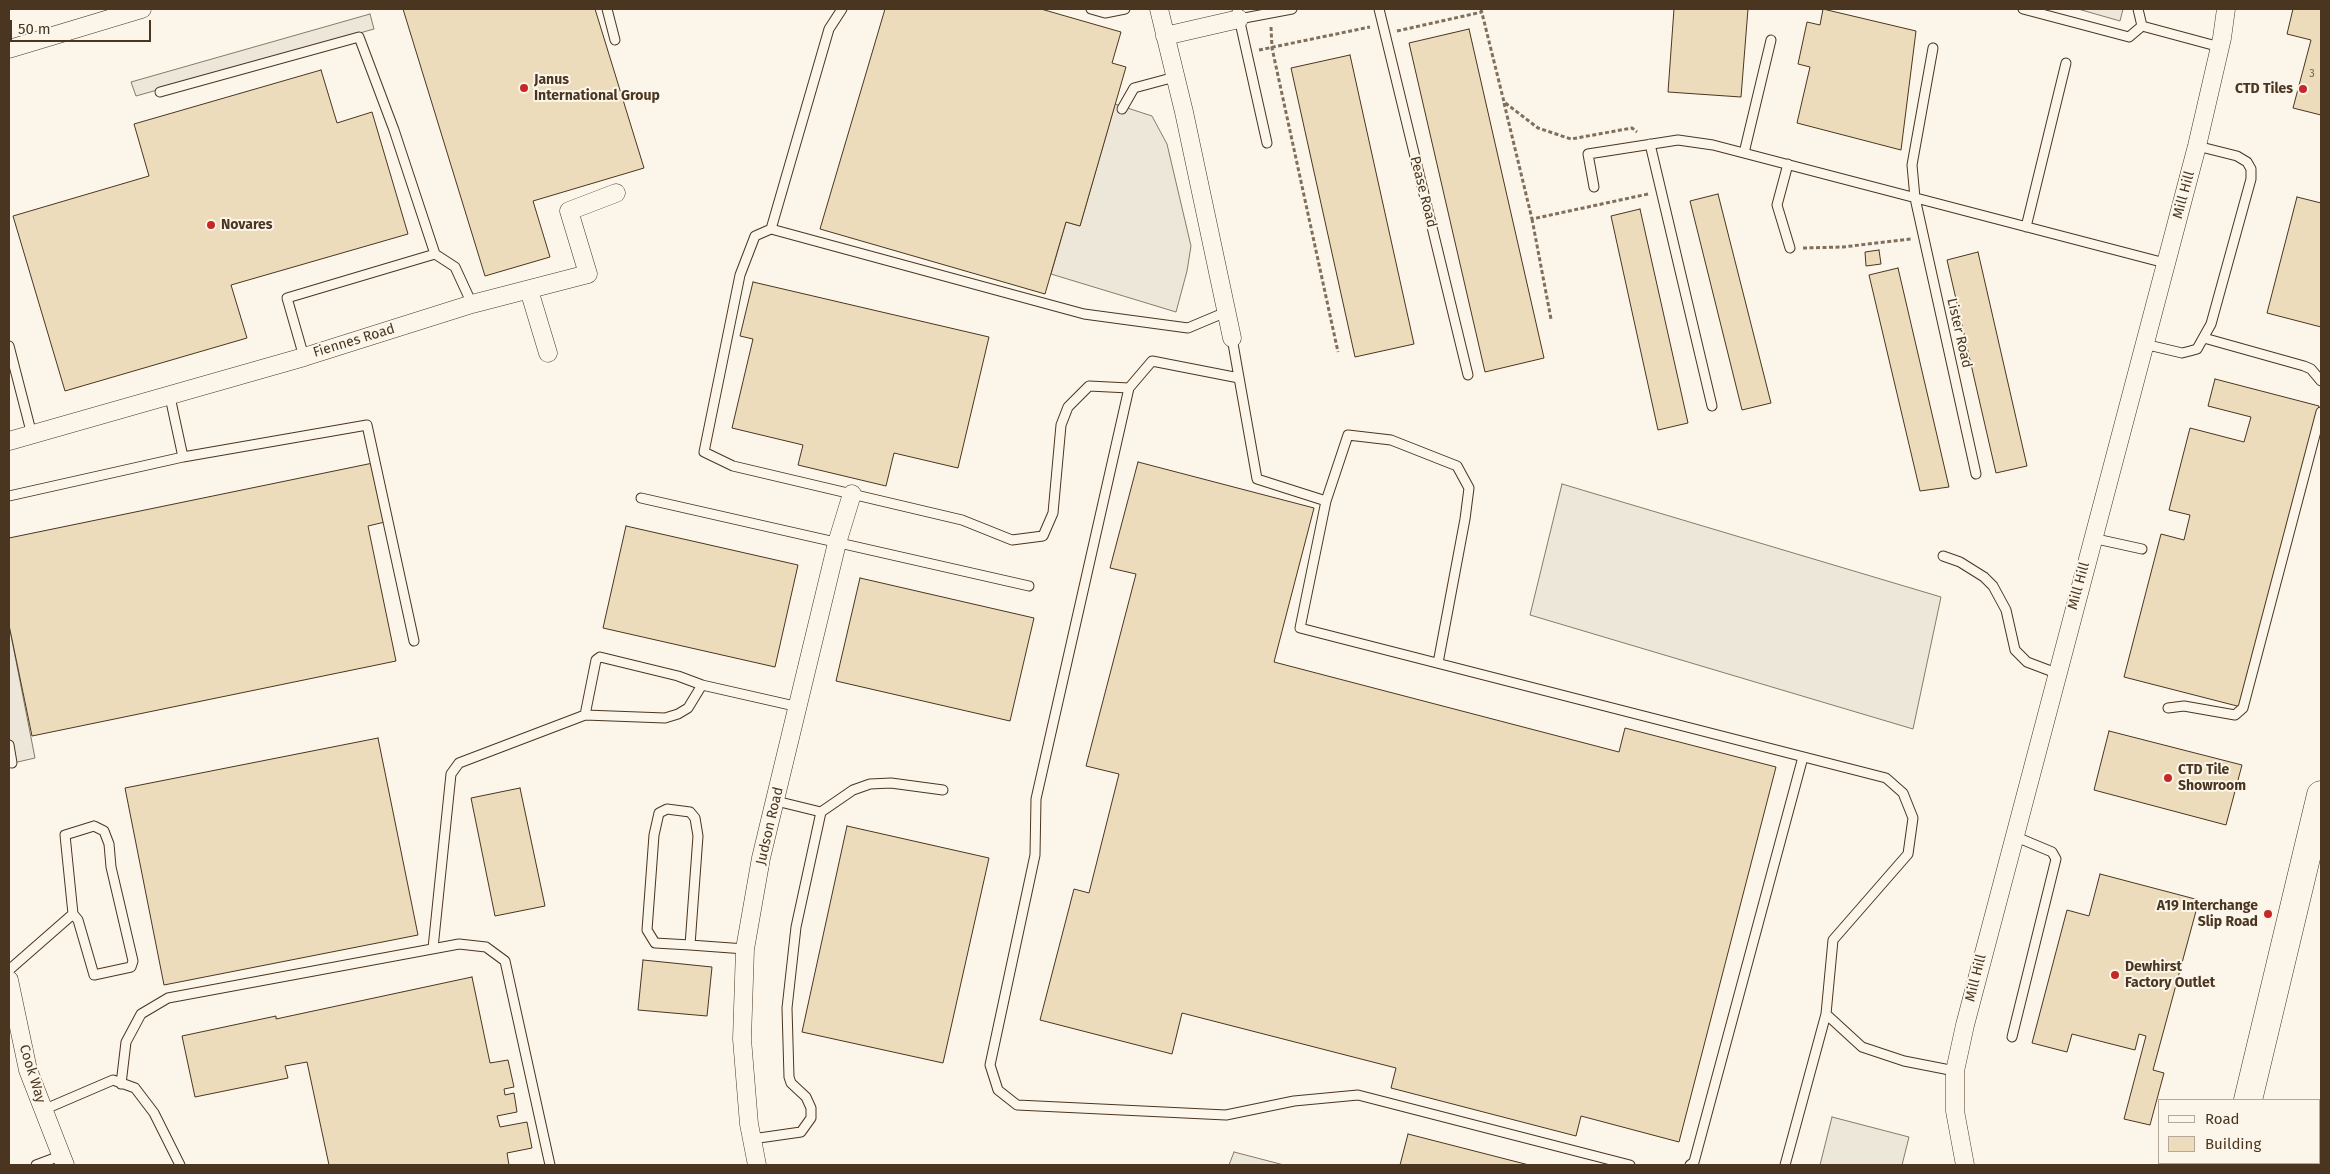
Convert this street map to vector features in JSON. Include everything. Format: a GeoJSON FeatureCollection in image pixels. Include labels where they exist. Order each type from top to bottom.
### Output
{"type":"FeatureCollection","features":[{"type":"Feature","properties":{"kind":"highway"},"geometry":{"type":"LineString","coordinates":[[2248,1099],[2321,795]]}},
{"type":"Feature","properties":{"kind":"street"},"geometry":{"type":"LineString","coordinates":[[9,49],[142,9]]}},
{"type":"Feature","properties":{"kind":"street"},"geometry":{"type":"LineString","coordinates":[[1159,9],[1232,338]]}},
{"type":"Feature","properties":{"kind":"street","name":"Mill Hill"},"geometry":{"type":"LineString","coordinates":[[1965,1165],[1955,1111],[1955,1071],[2013,836],[2197,146],[2220,47],[2226,9]]}},
{"type":"Feature","properties":{"kind":"street"},"geometry":{"type":"LineString","coordinates":[[1165,36],[1238,14]]}},
{"type":"Feature","properties":{"kind":"street","name":"Fiennes Road"},"geometry":{"type":"LineString","coordinates":[[9,441],[170,397],[472,304],[588,274],[569,211],[616,193]]}},
{"type":"Feature","properties":{"kind":"street"},"geometry":{"type":"LineString","coordinates":[[529,290],[548,353]]}},
{"type":"Feature","properties":{"kind":"street","name":"Judson Road"},"geometry":{"type":"LineString","coordinates":[[757,1165],[752,1139],[742,1039],[744,949],[762,858],[837,543],[852,494]]}},
{"type":"Feature","properties":{"kind":"street","name":"Cook Way"},"geometry":{"type":"LineString","coordinates":[[9,980],[28,1070],[62,1161]]}},
{"type":"Feature","properties":{"kind":"lane"},"geometry":{"type":"LineString","coordinates":[[607,9],[615,40]]}},
{"type":"Feature","properties":{"kind":"lane"},"geometry":{"type":"LineString","coordinates":[[771,229],[829,29],[842,9]]}},
{"type":"Feature","properties":{"kind":"lane"},"geometry":{"type":"LineString","coordinates":[[1092,9],[1106,13],[1125,9]]}},
{"type":"Feature","properties":{"kind":"lane"},"geometry":{"type":"LineString","coordinates":[[1267,143],[1238,14],[1270,13],[1292,9]]}},
{"type":"Feature","properties":{"kind":"lane","name":"Pease Road"},"geometry":{"type":"LineString","coordinates":[[1379,9],[1468,375]]}},
{"type":"Feature","properties":{"kind":"lane"},"geometry":{"type":"LineString","coordinates":[[2023,9],[2129,37],[2142,26]]}},
{"type":"Feature","properties":{"kind":"lane"},"geometry":{"type":"LineString","coordinates":[[2138,9],[2142,26]]}},
{"type":"Feature","properties":{"kind":"lane"},"geometry":{"type":"LineString","coordinates":[[2142,26],[2220,47]]}},
{"type":"Feature","properties":{"kind":"lane"},"geometry":{"type":"LineString","coordinates":[[160,92],[360,37],[394,130],[434,254],[455,267],[472,304]]}},
{"type":"Feature","properties":{"kind":"lane"},"geometry":{"type":"LineString","coordinates":[[1744,153],[1772,40]]}},
{"type":"Feature","properties":{"kind":"lane","name":"Lister Road"},"geometry":{"type":"LineString","coordinates":[[1934,48],[1912,165],[1914,198],[1976,474]]}},
{"type":"Feature","properties":{"kind":"lane"},"geometry":{"type":"LineString","coordinates":[[2026,227],[2066,63]]}},
{"type":"Feature","properties":{"kind":"lane"},"geometry":{"type":"LineString","coordinates":[[1122,109],[1134,88],[1175,77]]}},
{"type":"Feature","properties":{"kind":"lane"},"geometry":{"type":"LineString","coordinates":[[1594,187],[1588,154],[1678,140],[1713,145],[2165,263]]}},
{"type":"Feature","properties":{"kind":"lane"},"geometry":{"type":"LineString","coordinates":[[1650,144],[1712,406]]}},
{"type":"Feature","properties":{"kind":"lane"},"geometry":{"type":"LineString","coordinates":[[2144,344],[2182,353],[2196,349],[2204,338],[2211,324],[2251,179],[2251,169],[2247,162],[2237,156],[2197,146]]}},
{"type":"Feature","properties":{"kind":"lane"},"geometry":{"type":"LineString","coordinates":[[1788,164],[1777,205],[1790,248]]}},
{"type":"Feature","properties":{"kind":"lane"},"geometry":{"type":"LineString","coordinates":[[1129,388],[1089,386],[1068,407],[1061,425],[1053,513],[1042,536],[1012,540],[962,520],[733,466],[704,452],[740,276],[756,236],[771,229],[1084,314],[1188,328],[1226,312]]}},
{"type":"Feature","properties":{"kind":"lane"},"geometry":{"type":"LineString","coordinates":[[304,357],[287,298],[434,254]]}},
{"type":"Feature","properties":{"kind":"lane"},"geometry":{"type":"LineString","coordinates":[[1232,338],[1257,479],[1326,501]]}},
{"type":"Feature","properties":{"kind":"lane"},"geometry":{"type":"LineString","coordinates":[[2204,338],[2304,366],[2311,369],[2321,381]]}},
{"type":"Feature","properties":{"kind":"lane"},"geometry":{"type":"LineString","coordinates":[[9,346],[32,435]]}},
{"type":"Feature","properties":{"kind":"lane"},"geometry":{"type":"LineString","coordinates":[[1239,378],[1152,361],[1129,388],[1036,799],[1035,855],[990,1065],[998,1090],[1017,1105],[1226,1115],[1294,1102],[1358,1096],[1630,1165]]}},
{"type":"Feature","properties":{"kind":"lane"},"geometry":{"type":"LineString","coordinates":[[170,397],[183,457]]}},
{"type":"Feature","properties":{"kind":"lane"},"geometry":{"type":"LineString","coordinates":[[2168,708],[2184,706],[2235,715],[2243,708],[2321,412]]}},
{"type":"Feature","properties":{"kind":"lane"},"geometry":{"type":"LineString","coordinates":[[9,496],[183,457],[367,425],[414,641]]}},
{"type":"Feature","properties":{"kind":"lane"},"geometry":{"type":"LineString","coordinates":[[1438,663],[1465,520],[1469,488],[1457,466],[1391,440],[1348,435],[1326,501],[1300,628],[1886,778],[1903,793],[1913,818],[1908,854],[1833,940],[1826,1014],[1785,1165]]}},
{"type":"Feature","properties":{"kind":"lane"},"geometry":{"type":"LineString","coordinates":[[640,498],[1029,586]]}},
{"type":"Feature","properties":{"kind":"lane"},"geometry":{"type":"LineString","coordinates":[[2092,538],[2142,550]]}},
{"type":"Feature","properties":{"kind":"lane"},"geometry":{"type":"LineString","coordinates":[[1943,556],[1960,562],[1984,577],[1993,586],[2006,610],[2015,650],[2027,662],[2056,673]]}},
{"type":"Feature","properties":{"kind":"lane"},"geometry":{"type":"LineString","coordinates":[[585,715],[598,658],[678,676],[702,685],[799,707]]}},
{"type":"Feature","properties":{"kind":"lane"},"geometry":{"type":"LineString","coordinates":[[433,948],[448,786],[451,774],[458,763],[585,715],[665,718],[678,714],[688,708],[702,685]]}},
{"type":"Feature","properties":{"kind":"lane"},"geometry":{"type":"LineString","coordinates":[[9,745],[12,763]]}},
{"type":"Feature","properties":{"kind":"lane"},"geometry":{"type":"LineString","coordinates":[[1690,1165],[1694,1162],[1803,757]]}},
{"type":"Feature","properties":{"kind":"lane"},"geometry":{"type":"LineString","coordinates":[[752,1139],[801,1132],[811,1118],[811,1108],[806,1096],[791,1084],[789,1077],[787,1008],[796,927],[821,812],[852,790],[870,784],[891,783],[943,790]]}},
{"type":"Feature","properties":{"kind":"lane"},"geometry":{"type":"LineString","coordinates":[[776,801],[821,812]]}},
{"type":"Feature","properties":{"kind":"lane"},"geometry":{"type":"LineString","coordinates":[[690,945],[698,836],[695,818],[690,812],[683,809],[667,809],[659,813],[654,835],[647,930],[655,943],[744,949]]}},
{"type":"Feature","properties":{"kind":"lane"},"geometry":{"type":"LineString","coordinates":[[94,826],[104,831],[109,844],[111,867],[133,961],[131,967],[94,975],[78,920],[73,914],[65,835],[94,826]]}},
{"type":"Feature","properties":{"kind":"lane"},"geometry":{"type":"LineString","coordinates":[[2012,1037],[2056,860],[2052,852],[2013,836]]}},
{"type":"Feature","properties":{"kind":"lane"},"geometry":{"type":"LineString","coordinates":[[9,970],[73,914]]}},
{"type":"Feature","properties":{"kind":"lane"},"geometry":{"type":"LineString","coordinates":[[122,1084],[126,1042],[141,1014],[168,998],[433,948],[459,944],[486,947],[505,961],[550,1165]]}},
{"type":"Feature","properties":{"kind":"lane"},"geometry":{"type":"LineString","coordinates":[[1826,1014],[1862,1046],[1904,1061],[1955,1071]]}},
{"type":"Feature","properties":{"kind":"lane"},"geometry":{"type":"LineString","coordinates":[[43,1110],[112,1080],[135,1088],[154,1113],[180,1165]]}},
{"type":"Feature","properties":{"kind":"lane"},"geometry":{"type":"LineString","coordinates":[[36,1165],[62,1161]]}},
{"type":"Feature","properties":{"kind":"path"},"geometry":{"type":"LineString","coordinates":[[1385,34],[1482,10],[1532,220],[1551,319]]}},
{"type":"Feature","properties":{"kind":"path"},"geometry":{"type":"LineString","coordinates":[[1270,13],[1272,48],[1338,352]]}},
{"type":"Feature","properties":{"kind":"path"},"geometry":{"type":"LineString","coordinates":[[1247,53],[1383,24]]}},
{"type":"Feature","properties":{"kind":"path"},"geometry":{"type":"LineString","coordinates":[[1504,102],[1538,128],[1570,139],[1632,128],[1650,144]]}},
{"type":"Feature","properties":{"kind":"path"},"geometry":{"type":"LineString","coordinates":[[1532,220],[1661,191]]}},
{"type":"Feature","properties":{"kind":"path"},"geometry":{"type":"LineString","coordinates":[[1790,248],[1843,247],[1924,237]]}},
{"type":"Feature","properties":{"kind":"shaded area"},"geometry":{"type":"Polygon","coordinates":[[[2078,9],[2123,9],[2120,21],[2078,9]]]}},
{"type":"Feature","properties":{"kind":"shaded area"},"geometry":{"type":"Polygon","coordinates":[[[370,14],[374,29],[136,96],[131,82],[370,14]]]}},
{"type":"Feature","properties":{"kind":"shaded area"},"geometry":{"type":"Polygon","coordinates":[[[1115,104],[1152,116],[1167,144],[1191,246],[1187,271],[1176,312],[1051,274],[1066,222],[1080,226],[1115,104]]]}},
{"type":"Feature","properties":{"kind":"shaded area"},"geometry":{"type":"Polygon","coordinates":[[[1562,484],[1941,597],[1913,729],[1530,615],[1562,484]]]}},
{"type":"Feature","properties":{"kind":"shaded area"},"geometry":{"type":"Polygon","coordinates":[[[9,625],[35,758],[9,764],[9,625]]]}},
{"type":"Feature","properties":{"kind":"shaded area"},"geometry":{"type":"Polygon","coordinates":[[[1832,1117],[1909,1137],[1902,1165],[1820,1165],[1832,1117]]]}},
{"type":"Feature","properties":{"kind":"shaded area"},"geometry":{"type":"Polygon","coordinates":[[[1234,1152],[1284,1165],[1229,1165],[1234,1152]]]}},
{"type":"Feature","properties":{"kind":"building","name":"Janus International Group"},"geometry":{"type":"Polygon","coordinates":[[[403,9],[595,9],[644,168],[533,201],[550,257],[485,276],[403,9]]]}},
{"type":"Feature","properties":{"kind":"building"},"geometry":{"type":"Polygon","coordinates":[[[885,9],[1041,9],[1121,32],[1112,63],[1126,67],[1080,226],[1066,222],[1045,294],[820,229],[885,9]]]}},
{"type":"Feature","properties":{"kind":"building"},"geometry":{"type":"Polygon","coordinates":[[[1674,9],[1748,9],[1741,97],[1668,92],[1674,9]]]}},
{"type":"Feature","properties":{"kind":"building"},"geometry":{"type":"Polygon","coordinates":[[[1823,9],[1916,31],[1901,150],[1797,123],[1810,67],[1798,64],[1807,22],[1820,25],[1823,9]]]}},
{"type":"Feature","properties":{"kind":"building"},"geometry":{"type":"Polygon","coordinates":[[[2293,9],[2321,9],[2321,115],[2293,108],[2311,40],[2287,34],[2293,9]]]}},
{"type":"Feature","properties":{"kind":"building"},"geometry":{"type":"Polygon","coordinates":[[[1469,29],[1544,358],[1485,372],[1409,43],[1469,29]]]}},
{"type":"Feature","properties":{"kind":"building"},"geometry":{"type":"Polygon","coordinates":[[[1350,55],[1414,344],[1355,357],[1291,68],[1350,55]]]}},
{"type":"Feature","properties":{"kind":"building","name":"Novares"},"geometry":{"type":"Polygon","coordinates":[[[321,70],[337,123],[372,112],[408,234],[231,285],[247,338],[65,391],[13,216],[149,176],[134,124],[321,70]]]}},
{"type":"Feature","properties":{"kind":"building"},"geometry":{"type":"Polygon","coordinates":[[[1718,194],[1771,403],[1742,410],[1690,201],[1718,194]]]}},
{"type":"Feature","properties":{"kind":"building"},"geometry":{"type":"Polygon","coordinates":[[[2297,197],[2321,203],[2321,327],[2267,313],[2297,197]]]}},
{"type":"Feature","properties":{"kind":"building"},"geometry":{"type":"Polygon","coordinates":[[[1640,209],[1688,423],[1658,430],[1611,216],[1640,209]]]}},
{"type":"Feature","properties":{"kind":"building"},"geometry":{"type":"Polygon","coordinates":[[[1879,250],[1881,264],[1866,266],[1865,252],[1879,250]]]}},
{"type":"Feature","properties":{"kind":"building"},"geometry":{"type":"Polygon","coordinates":[[[1978,252],[2027,466],[1996,473],[1947,260],[1978,252]]]}},
{"type":"Feature","properties":{"kind":"building"},"geometry":{"type":"Polygon","coordinates":[[[1898,268],[1949,487],[1920,491],[1869,275],[1898,268]]]}},
{"type":"Feature","properties":{"kind":"building"},"geometry":{"type":"Polygon","coordinates":[[[753,282],[989,337],[958,468],[894,453],[886,486],[798,465],[803,445],[732,428],[753,339],[740,336],[753,282]]]}},
{"type":"Feature","properties":{"kind":"building"},"geometry":{"type":"Polygon","coordinates":[[[2215,379],[2319,406],[2241,707],[2124,677],[2161,534],[2184,540],[2190,515],[2169,510],[2190,428],[2244,442],[2251,417],[2208,406],[2215,379]]]}},
{"type":"Feature","properties":{"kind":"building"},"geometry":{"type":"Polygon","coordinates":[[[1138,462],[1314,508],[1274,662],[1619,752],[1625,728],[1776,767],[1679,1142],[1581,1116],[1576,1136],[1391,1088],[1396,1068],[1182,1013],[1172,1054],[1040,1020],[1074,889],[1089,893],[1119,774],[1086,766],[1136,574],[1110,568],[1138,462]]]}},
{"type":"Feature","properties":{"kind":"building"},"geometry":{"type":"Polygon","coordinates":[[[373,463],[385,522],[368,526],[396,661],[32,736],[9,625],[9,538],[373,463]]]}},
{"type":"Feature","properties":{"kind":"building"},"geometry":{"type":"Polygon","coordinates":[[[626,526],[798,565],[775,667],[603,628],[626,526]]]}},
{"type":"Feature","properties":{"kind":"building"},"geometry":{"type":"Polygon","coordinates":[[[860,578],[1034,618],[1010,721],[836,681],[860,578]]]}},
{"type":"Feature","properties":{"kind":"building","name":"CTD Tile Showroom"},"geometry":{"type":"Polygon","coordinates":[[[2109,731],[2242,765],[2226,825],[2094,790],[2109,731]]]}},
{"type":"Feature","properties":{"kind":"building"},"geometry":{"type":"Polygon","coordinates":[[[378,738],[418,935],[164,985],[125,788],[378,738]]]}},
{"type":"Feature","properties":{"kind":"building"},"geometry":{"type":"Polygon","coordinates":[[[520,788],[545,906],[495,916],[471,798],[520,788]]]}},
{"type":"Feature","properties":{"kind":"building"},"geometry":{"type":"Polygon","coordinates":[[[847,826],[989,858],[943,1063],[802,1032],[847,826]]]}},
{"type":"Feature","properties":{"kind":"building","name":"Dewhirst Factory Outlet"},"geometry":{"type":"Polygon","coordinates":[[[2100,874],[2199,900],[2153,1070],[2164,1073],[2150,1125],[2124,1119],[2146,1036],[2139,1034],[2135,1050],[2072,1034],[2067,1052],[2032,1043],[2067,910],[2089,916],[2100,874]]]}},
{"type":"Feature","properties":{"kind":"building"},"geometry":{"type":"Polygon","coordinates":[[[643,960],[712,967],[707,1016],[638,1010],[643,960]]]}},
{"type":"Feature","properties":{"kind":"building"},"geometry":{"type":"Polygon","coordinates":[[[472,977],[490,1063],[508,1060],[514,1087],[504,1089],[505,1095],[514,1093],[517,1112],[497,1116],[500,1127],[527,1122],[532,1148],[507,1153],[509,1165],[329,1165],[307,1062],[285,1066],[288,1078],[195,1097],[182,1036],[276,1016],[276,1019],[472,977]]]}},
{"type":"Feature","properties":{"kind":"building"},"geometry":{"type":"Polygon","coordinates":[[[1408,1134],[1529,1165],[1400,1165],[1408,1134]]]}},
{"type":"Feature","properties":{"kind":"place","name":"Janus International Group"},"geometry":{"type":"Point","coordinates":[524,88]}},
{"type":"Feature","properties":{"kind":"place","name":"CTD Tiles"},"geometry":{"type":"Point","coordinates":[2303,89]}},
{"type":"Feature","properties":{"kind":"place","name":"Novares"},"geometry":{"type":"Point","coordinates":[211,225]}},
{"type":"Feature","properties":{"kind":"place","name":"CTD Tile Showroom"},"geometry":{"type":"Point","coordinates":[2168,778]}},
{"type":"Feature","properties":{"kind":"place","name":"A19 Interchange Slip Road"},"geometry":{"type":"Point","coordinates":[2268,914]}},
{"type":"Feature","properties":{"kind":"place","name":"Dewhirst Factory Outlet"},"geometry":{"type":"Point","coordinates":[2115,975]}}]}
